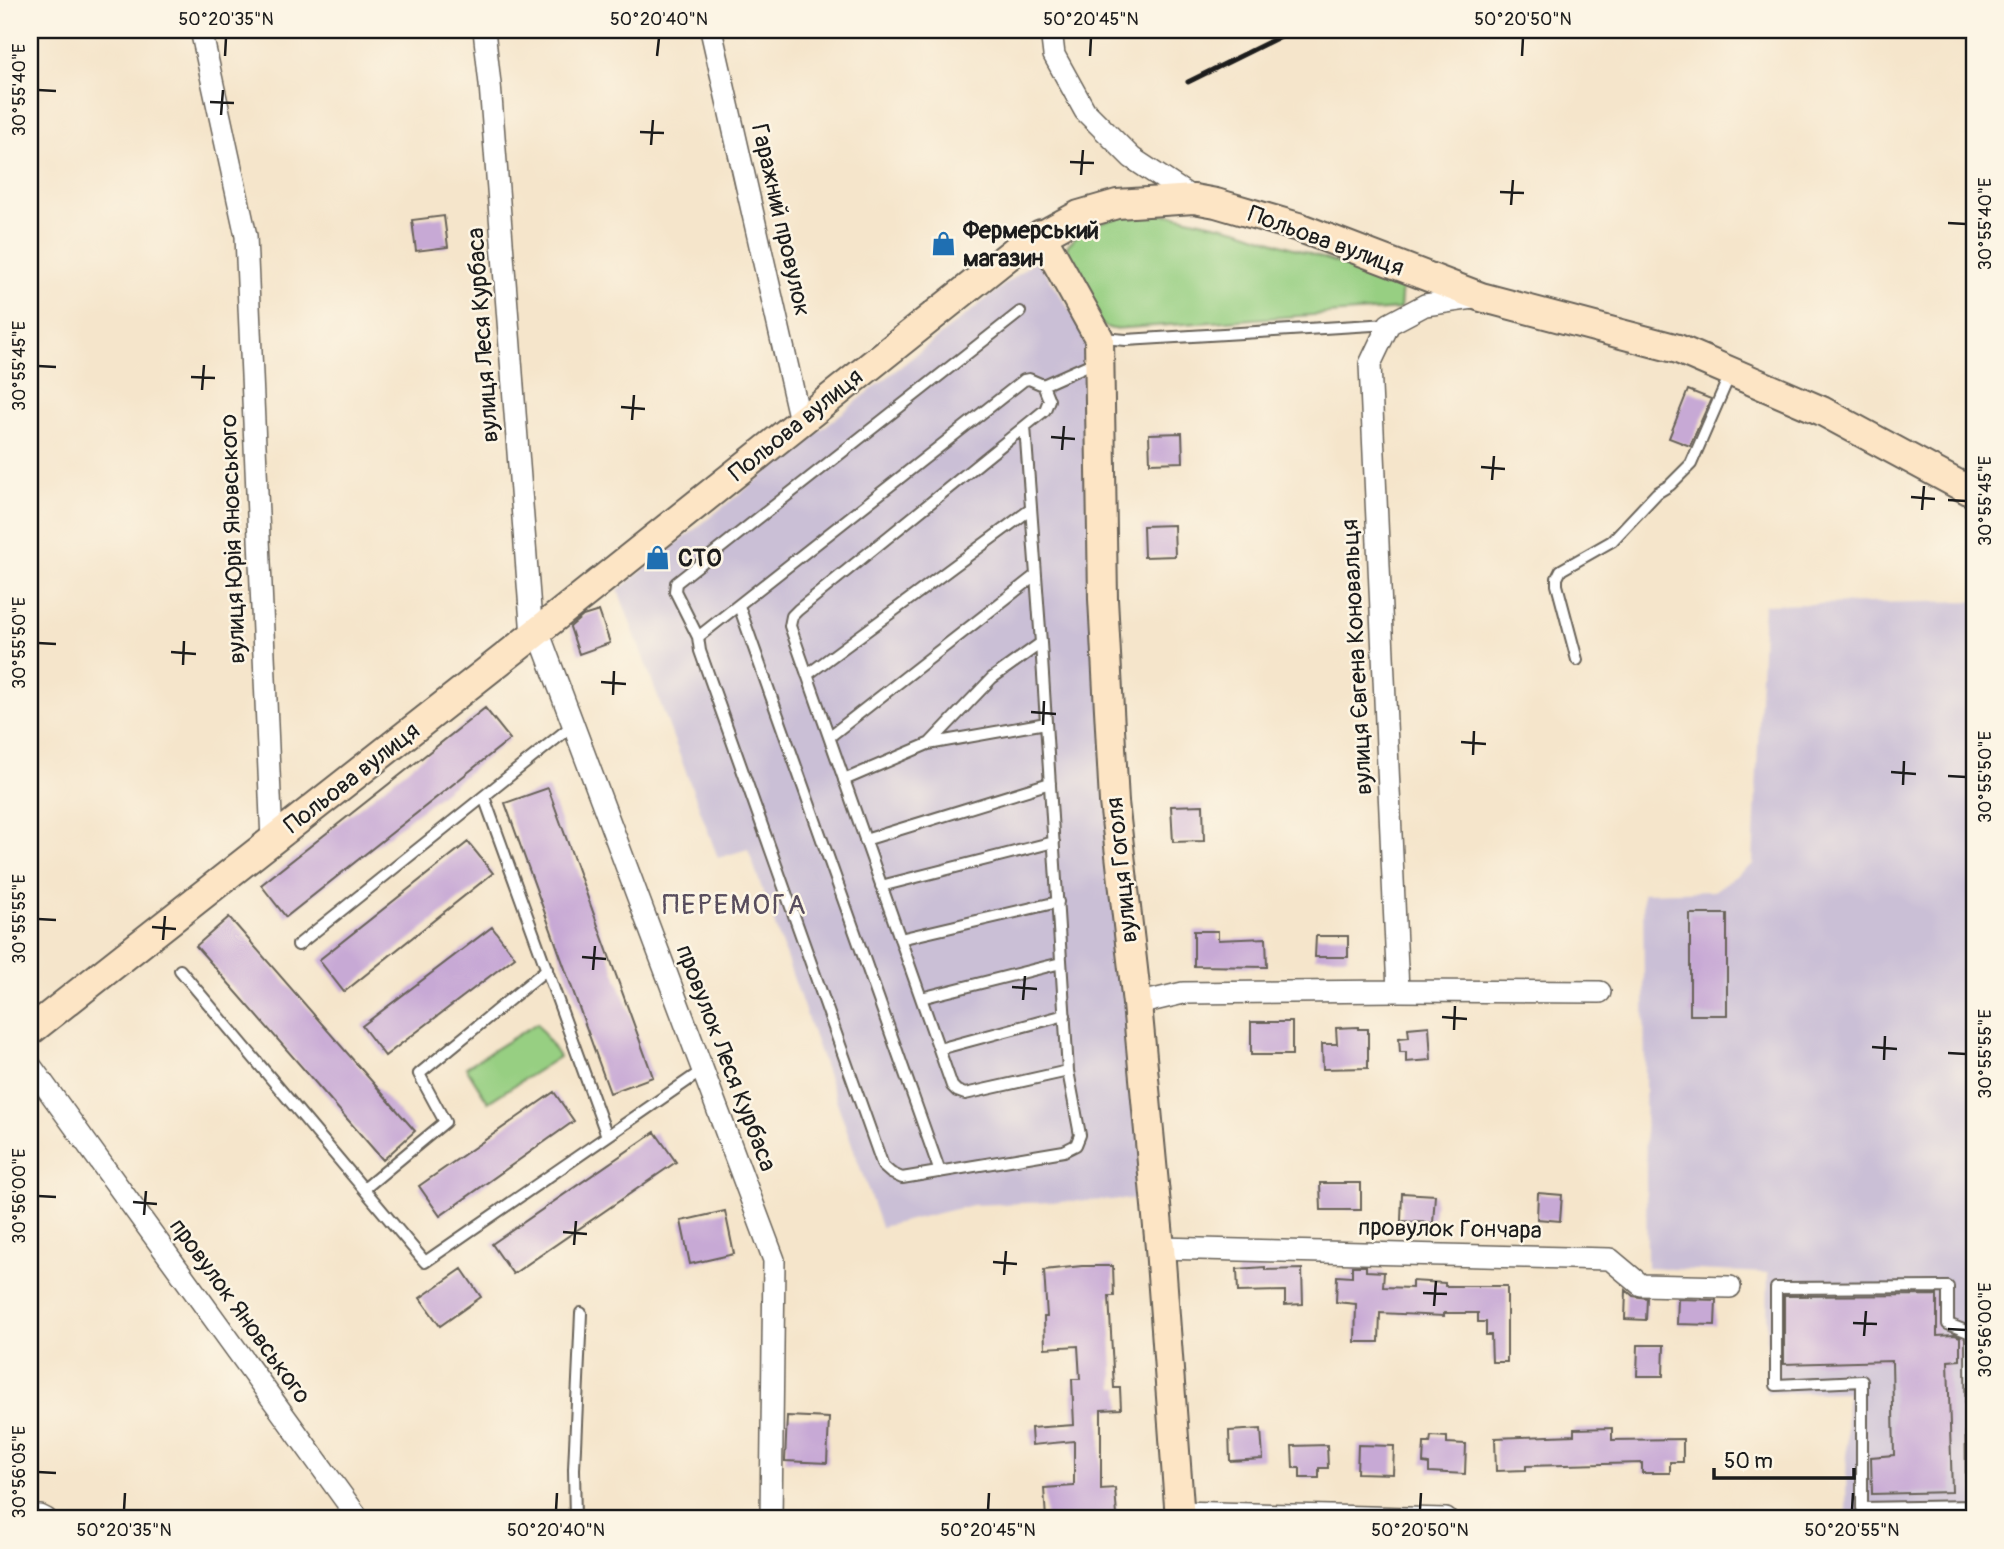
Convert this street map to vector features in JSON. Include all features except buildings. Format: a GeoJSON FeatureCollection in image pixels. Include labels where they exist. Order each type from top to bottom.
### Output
{"type":"FeatureCollection","features":[{"type":"Feature","properties":{"kind":"street","name":"вулиця Юрія Яновського"},"geometry":{"type":"LineString","coordinates":[[201,30],[246,236],[272,841]]}},
{"type":"Feature","properties":{"kind":"street","name":"вулиця Леся Курбаса"},"geometry":{"type":"LineString","coordinates":[[484,30],[535,633]]}},
{"type":"Feature","properties":{"kind":"street","name":"Гаражний провулок"},"geometry":{"type":"LineString","coordinates":[[711,30],[800,421]]}},
{"type":"Feature","properties":{"kind":"street"},"geometry":{"type":"LineString","coordinates":[[1051,30],[1054,55],[1085,111],[1132,159],[1194,199]]}},
{"type":"Feature","properties":{"kind":"street","name":"Польова вулиця"},"geometry":{"type":"LineString","coordinates":[[30,1031],[1017,249],[1079,215],[1117,204],[1194,199],[1216,203],[1298,227],[1481,297],[1678,349],[1822,411],[1970,483]]}},
{"type":"Feature","properties":{"kind":"street","name":"вулиця Гоголя"},"geometry":{"type":"LineString","coordinates":[[1041,234],[1099,349],[1103,599],[1114,802],[1137,1004],[1160,1248],[1180,1516]]}},
{"type":"Feature","properties":{"kind":"street"},"geometry":{"type":"LineString","coordinates":[[1389,324],[1425,306],[1481,297]]}},
{"type":"Feature","properties":{"kind":"street","name":"вулиця Євгена Коновальця"},"geometry":{"type":"LineString","coordinates":[[1389,324],[1370,364],[1398,991]]}},
{"type":"Feature","properties":{"kind":"street","name":"провулок Леся Курбаса"},"geometry":{"type":"LineString","coordinates":[[535,633],[573,725],[774,1260],[771,1519]]}},
{"type":"Feature","properties":{"kind":"street"},"geometry":{"type":"LineString","coordinates":[[1137,1004],[1183,993],[1600,992]]}},
{"type":"Feature","properties":{"kind":"street","name":"провулок Яновського"},"geometry":{"type":"LineString","coordinates":[[30,1065],[359,1519]]}},
{"type":"Feature","properties":{"kind":"street","name":"провулок Гончара"},"geometry":{"type":"LineString","coordinates":[[1160,1248],[1610,1259],[1641,1285],[1730,1287]]}},
{"type":"Feature","properties":{"kind":"street"},"geometry":{"type":"LineString","coordinates":[[30,1516],[46,1519]]}},
{"type":"Feature","properties":{"kind":"street"},"geometry":{"type":"LineString","coordinates":[[1180,1516],[1446,1519]]}},
{"type":"Feature","properties":{"kind":"lane"},"geometry":{"type":"LineString","coordinates":[[1020,312],[676,583],[675,591],[698,637],[700,651],[883,1166],[902,1178],[1064,1151],[1076,1144],[1080,1135],[1068,1071],[1025,426]]}},
{"type":"Feature","properties":{"kind":"lane"},"geometry":{"type":"LineString","coordinates":[[1043,385],[1099,349],[1126,340],[1389,324]]}},
{"type":"Feature","properties":{"kind":"lane"},"geometry":{"type":"LineString","coordinates":[[1577,660],[1557,585],[1561,570],[1612,541],[1657,493],[1671,485],[1691,464],[1731,372]]}},
{"type":"Feature","properties":{"kind":"lane"},"geometry":{"type":"LineString","coordinates":[[698,637],[1024,380],[1030,379],[1043,385],[1049,400],[1045,410],[792,616],[790,626],[952,1086],[965,1094],[1068,1071]]}},
{"type":"Feature","properties":{"kind":"lane"},"geometry":{"type":"LineString","coordinates":[[807,675],[1031,509]]}},
{"type":"Feature","properties":{"kind":"lane"},"geometry":{"type":"LineString","coordinates":[[829,737],[1036,575]]}},
{"type":"Feature","properties":{"kind":"lane"},"geometry":{"type":"LineString","coordinates":[[739,606],[940,1172]]}},
{"type":"Feature","properties":{"kind":"lane"},"geometry":{"type":"LineString","coordinates":[[928,744],[992,678],[1041,643]]}},
{"type":"Feature","properties":{"kind":"lane"},"geometry":{"type":"LineString","coordinates":[[844,780],[928,744],[1046,723]]}},
{"type":"Feature","properties":{"kind":"lane"},"geometry":{"type":"LineString","coordinates":[[298,945],[573,725]]}},
{"type":"Feature","properties":{"kind":"lane"},"geometry":{"type":"LineString","coordinates":[[865,840],[1050,783]]}},
{"type":"Feature","properties":{"kind":"lane"},"geometry":{"type":"LineString","coordinates":[[484,796],[607,1136]]}},
{"type":"Feature","properties":{"kind":"lane"},"geometry":{"type":"LineString","coordinates":[[881,886],[1054,842]]}},
{"type":"Feature","properties":{"kind":"lane"},"geometry":{"type":"LineString","coordinates":[[900,939],[1058,902]]}},
{"type":"Feature","properties":{"kind":"lane"},"geometry":{"type":"LineString","coordinates":[[920,998],[1062,963]]}},
{"type":"Feature","properties":{"kind":"lane"},"geometry":{"type":"LineString","coordinates":[[364,1189],[445,1122],[419,1074],[547,969]]}},
{"type":"Feature","properties":{"kind":"lane"},"geometry":{"type":"LineString","coordinates":[[180,970],[425,1262],[703,1070]]}},
{"type":"Feature","properties":{"kind":"lane"},"geometry":{"type":"LineString","coordinates":[[939,1049],[1065,1015]]}},
{"type":"Feature","properties":{"kind":"lane"},"geometry":{"type":"LineString","coordinates":[[1948,1287],[1948,1324],[1971,1333],[1973,1392],[1972,1506],[1862,1508],[1862,1381],[1776,1385],[1776,1288],[1948,1287]]}},
{"type":"Feature","properties":{"kind":"lane"},"geometry":{"type":"LineString","coordinates":[[575,1519],[574,1469],[581,1313]]}},
{"type":"Feature","properties":{"kind":"shaded area"},"geometry":{"type":"Polygon","coordinates":[[[1037,259],[1089,340],[1142,1172],[1140,1199],[972,1205],[881,1227],[748,849],[718,858],[618,590],[1037,259]]]}},
{"type":"Feature","properties":{"kind":"shaded area"},"geometry":{"type":"Polygon","coordinates":[[[1974,601],[1974,1519],[1846,1519],[1847,1392],[1766,1393],[1768,1273],[1647,1268],[1643,893],[1714,891],[1753,864],[1764,605],[1974,601]]]}},
{"type":"Feature","properties":{"kind":"green space"},"geometry":{"type":"Polygon","coordinates":[[[1136,213],[1174,215],[1237,229],[1402,285],[1400,309],[1112,329],[1100,325],[1070,270],[1067,246],[1090,227],[1136,213]]]}},
{"type":"Feature","properties":{"kind":"green space"},"geometry":{"type":"Polygon","coordinates":[[[537,1023],[559,1057],[488,1102],[466,1067],[537,1023]]]}},
{"type":"Feature","properties":{"kind":"railway"},"geometry":{"type":"LineString","coordinates":[[1188,82],[1293,30]]}},
{"type":"Feature","properties":{"kind":"place","name":"Фермерський магазин"},"geometry":{"type":"Point","coordinates":[943,244]}},
{"type":"Feature","properties":{"kind":"place","name":"СТО"},"geometry":{"type":"Point","coordinates":[658,558]}},
{"type":"Feature","properties":{"kind":"district","name":"ПЕРЕМОГА"},"geometry":{"type":"Point","coordinates":[735,905]}}]}
